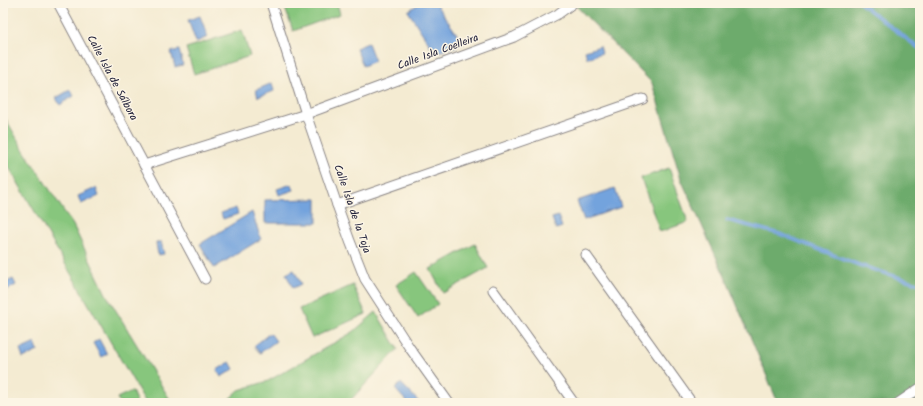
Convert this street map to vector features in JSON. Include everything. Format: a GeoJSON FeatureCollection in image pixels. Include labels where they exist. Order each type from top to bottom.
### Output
{"type":"FeatureCollection","features":[{"type":"Feature","properties":{"kind":"street","name":"Calle Isla de Sálbora"},"geometry":{"type":"LineString","coordinates":[[58,3],[205,279]]}},
{"type":"Feature","properties":{"kind":"street","name":"Calle Isla de la Toja"},"geometry":{"type":"LineString","coordinates":[[271,3],[306,114],[337,205],[365,280],[409,347],[450,403]]}},
{"type":"Feature","properties":{"kind":"street","name":"Calle Isla Coelleira"},"geometry":{"type":"LineString","coordinates":[[306,114],[514,38],[558,14],[573,3]]}},
{"type":"Feature","properties":{"kind":"street"},"geometry":{"type":"LineString","coordinates":[[337,205],[643,99]]}},
{"type":"Feature","properties":{"kind":"street"},"geometry":{"type":"LineString","coordinates":[[144,165],[306,114]]}},
{"type":"Feature","properties":{"kind":"street"},"geometry":{"type":"LineString","coordinates":[[586,255],[692,403]]}},
{"type":"Feature","properties":{"kind":"street"},"geometry":{"type":"LineString","coordinates":[[493,290],[574,403]]}},
{"type":"Feature","properties":{"kind":"street"},"geometry":{"type":"LineString","coordinates":[[898,403],[920,388]]}},
{"type":"Feature","properties":{"kind":"green space"},"geometry":{"type":"Polygon","coordinates":[[[299,3],[337,3],[340,14],[293,31],[285,8],[299,3]]]}},
{"type":"Feature","properties":{"kind":"green space"},"geometry":{"type":"Polygon","coordinates":[[[573,3],[920,3],[920,403],[778,403],[727,281],[681,179],[652,83],[573,3]]]}},
{"type":"Feature","properties":{"kind":"green space"},"geometry":{"type":"Polygon","coordinates":[[[242,30],[250,56],[194,74],[186,48],[242,30]]]}},
{"type":"Feature","properties":{"kind":"green space"},"geometry":{"type":"Polygon","coordinates":[[[3,114],[23,149],[73,225],[106,294],[172,403],[146,403],[3,157],[3,114]]]}},
{"type":"Feature","properties":{"kind":"green space"},"geometry":{"type":"Polygon","coordinates":[[[669,168],[688,222],[660,232],[641,178],[669,168]]]}},
{"type":"Feature","properties":{"kind":"green space"},"geometry":{"type":"Polygon","coordinates":[[[475,244],[488,268],[443,293],[430,269],[475,244]]]}},
{"type":"Feature","properties":{"kind":"green space"},"geometry":{"type":"Polygon","coordinates":[[[416,272],[438,304],[418,318],[396,285],[416,272]]]}},
{"type":"Feature","properties":{"kind":"green space"},"geometry":{"type":"Polygon","coordinates":[[[353,285],[366,314],[312,338],[299,309],[353,285]]]}},
{"type":"Feature","properties":{"kind":"green space"},"geometry":{"type":"Polygon","coordinates":[[[376,312],[398,349],[348,403],[225,403],[239,390],[268,381],[353,332],[376,312]]]}},
{"type":"Feature","properties":{"kind":"green space"},"geometry":{"type":"Polygon","coordinates":[[[132,391],[137,403],[120,403],[117,398],[132,391]]]}},
{"type":"Feature","properties":{"kind":"water"},"geometry":{"type":"Polygon","coordinates":[[[420,3],[435,3],[464,44],[435,53],[408,11],[420,3]]]}},
{"type":"Feature","properties":{"kind":"water"},"geometry":{"type":"Polygon","coordinates":[[[200,16],[208,37],[196,42],[188,20],[200,16]]]}},
{"type":"Feature","properties":{"kind":"water"},"geometry":{"type":"Polygon","coordinates":[[[368,43],[375,61],[363,66],[356,48],[368,43]]]}},
{"type":"Feature","properties":{"kind":"water"},"geometry":{"type":"Polygon","coordinates":[[[600,46],[602,53],[587,58],[585,51],[600,46]]]}},
{"type":"Feature","properties":{"kind":"water"},"geometry":{"type":"Polygon","coordinates":[[[179,50],[183,65],[175,67],[171,52],[179,50]]]}},
{"type":"Feature","properties":{"kind":"water"},"geometry":{"type":"Polygon","coordinates":[[[272,83],[274,91],[258,97],[256,90],[272,83]]]}},
{"type":"Feature","properties":{"kind":"water"},"geometry":{"type":"Polygon","coordinates":[[[70,90],[74,96],[60,105],[56,98],[70,90]]]}},
{"type":"Feature","properties":{"kind":"water"},"geometry":{"type":"Polygon","coordinates":[[[292,184],[294,190],[279,195],[277,189],[292,184]]]}},
{"type":"Feature","properties":{"kind":"water"},"geometry":{"type":"Polygon","coordinates":[[[96,188],[99,196],[81,204],[78,196],[96,188]]]}},
{"type":"Feature","properties":{"kind":"water"},"geometry":{"type":"Polygon","coordinates":[[[615,188],[621,207],[584,220],[577,201],[615,188]]]}},
{"type":"Feature","properties":{"kind":"water"},"geometry":{"type":"Polygon","coordinates":[[[317,199],[317,223],[265,223],[265,200],[317,199]]]}},
{"type":"Feature","properties":{"kind":"water"},"geometry":{"type":"Polygon","coordinates":[[[236,208],[238,214],[223,219],[221,213],[236,208]]]}},
{"type":"Feature","properties":{"kind":"water"},"geometry":{"type":"Polygon","coordinates":[[[252,212],[261,239],[214,268],[200,244],[252,212]]]}},
{"type":"Feature","properties":{"kind":"water"},"geometry":{"type":"Polygon","coordinates":[[[558,216],[562,227],[556,229],[552,218],[558,216]]]}},
{"type":"Feature","properties":{"kind":"water"},"geometry":{"type":"Polygon","coordinates":[[[161,241],[164,254],[158,255],[156,243],[161,241]]]}},
{"type":"Feature","properties":{"kind":"water"},"geometry":{"type":"Polygon","coordinates":[[[294,270],[301,284],[293,288],[286,274],[294,270]]]}},
{"type":"Feature","properties":{"kind":"water"},"geometry":{"type":"Polygon","coordinates":[[[13,279],[16,285],[3,292],[3,284],[13,279]]]}},
{"type":"Feature","properties":{"kind":"water"},"geometry":{"type":"Polygon","coordinates":[[[270,333],[276,341],[260,353],[254,346],[270,333]]]}},
{"type":"Feature","properties":{"kind":"water"},"geometry":{"type":"Polygon","coordinates":[[[99,339],[107,354],[101,357],[93,343],[99,339]]]}},
{"type":"Feature","properties":{"kind":"water"},"geometry":{"type":"Polygon","coordinates":[[[35,343],[38,351],[23,358],[20,350],[35,343]]]}},
{"type":"Feature","properties":{"kind":"water"},"geometry":{"type":"Polygon","coordinates":[[[230,362],[234,369],[221,377],[217,370],[230,362]]]}},
{"type":"Feature","properties":{"kind":"water"},"geometry":{"type":"Polygon","coordinates":[[[401,383],[419,402],[418,403],[408,403],[395,389],[401,383]]]}},
{"type":"Feature","properties":{"kind":"waterway"},"geometry":{"type":"LineString","coordinates":[[860,3],[920,49]]}},
{"type":"Feature","properties":{"kind":"waterway"},"geometry":{"type":"LineString","coordinates":[[727,220],[780,234],[859,265],[920,284]]}}]}
